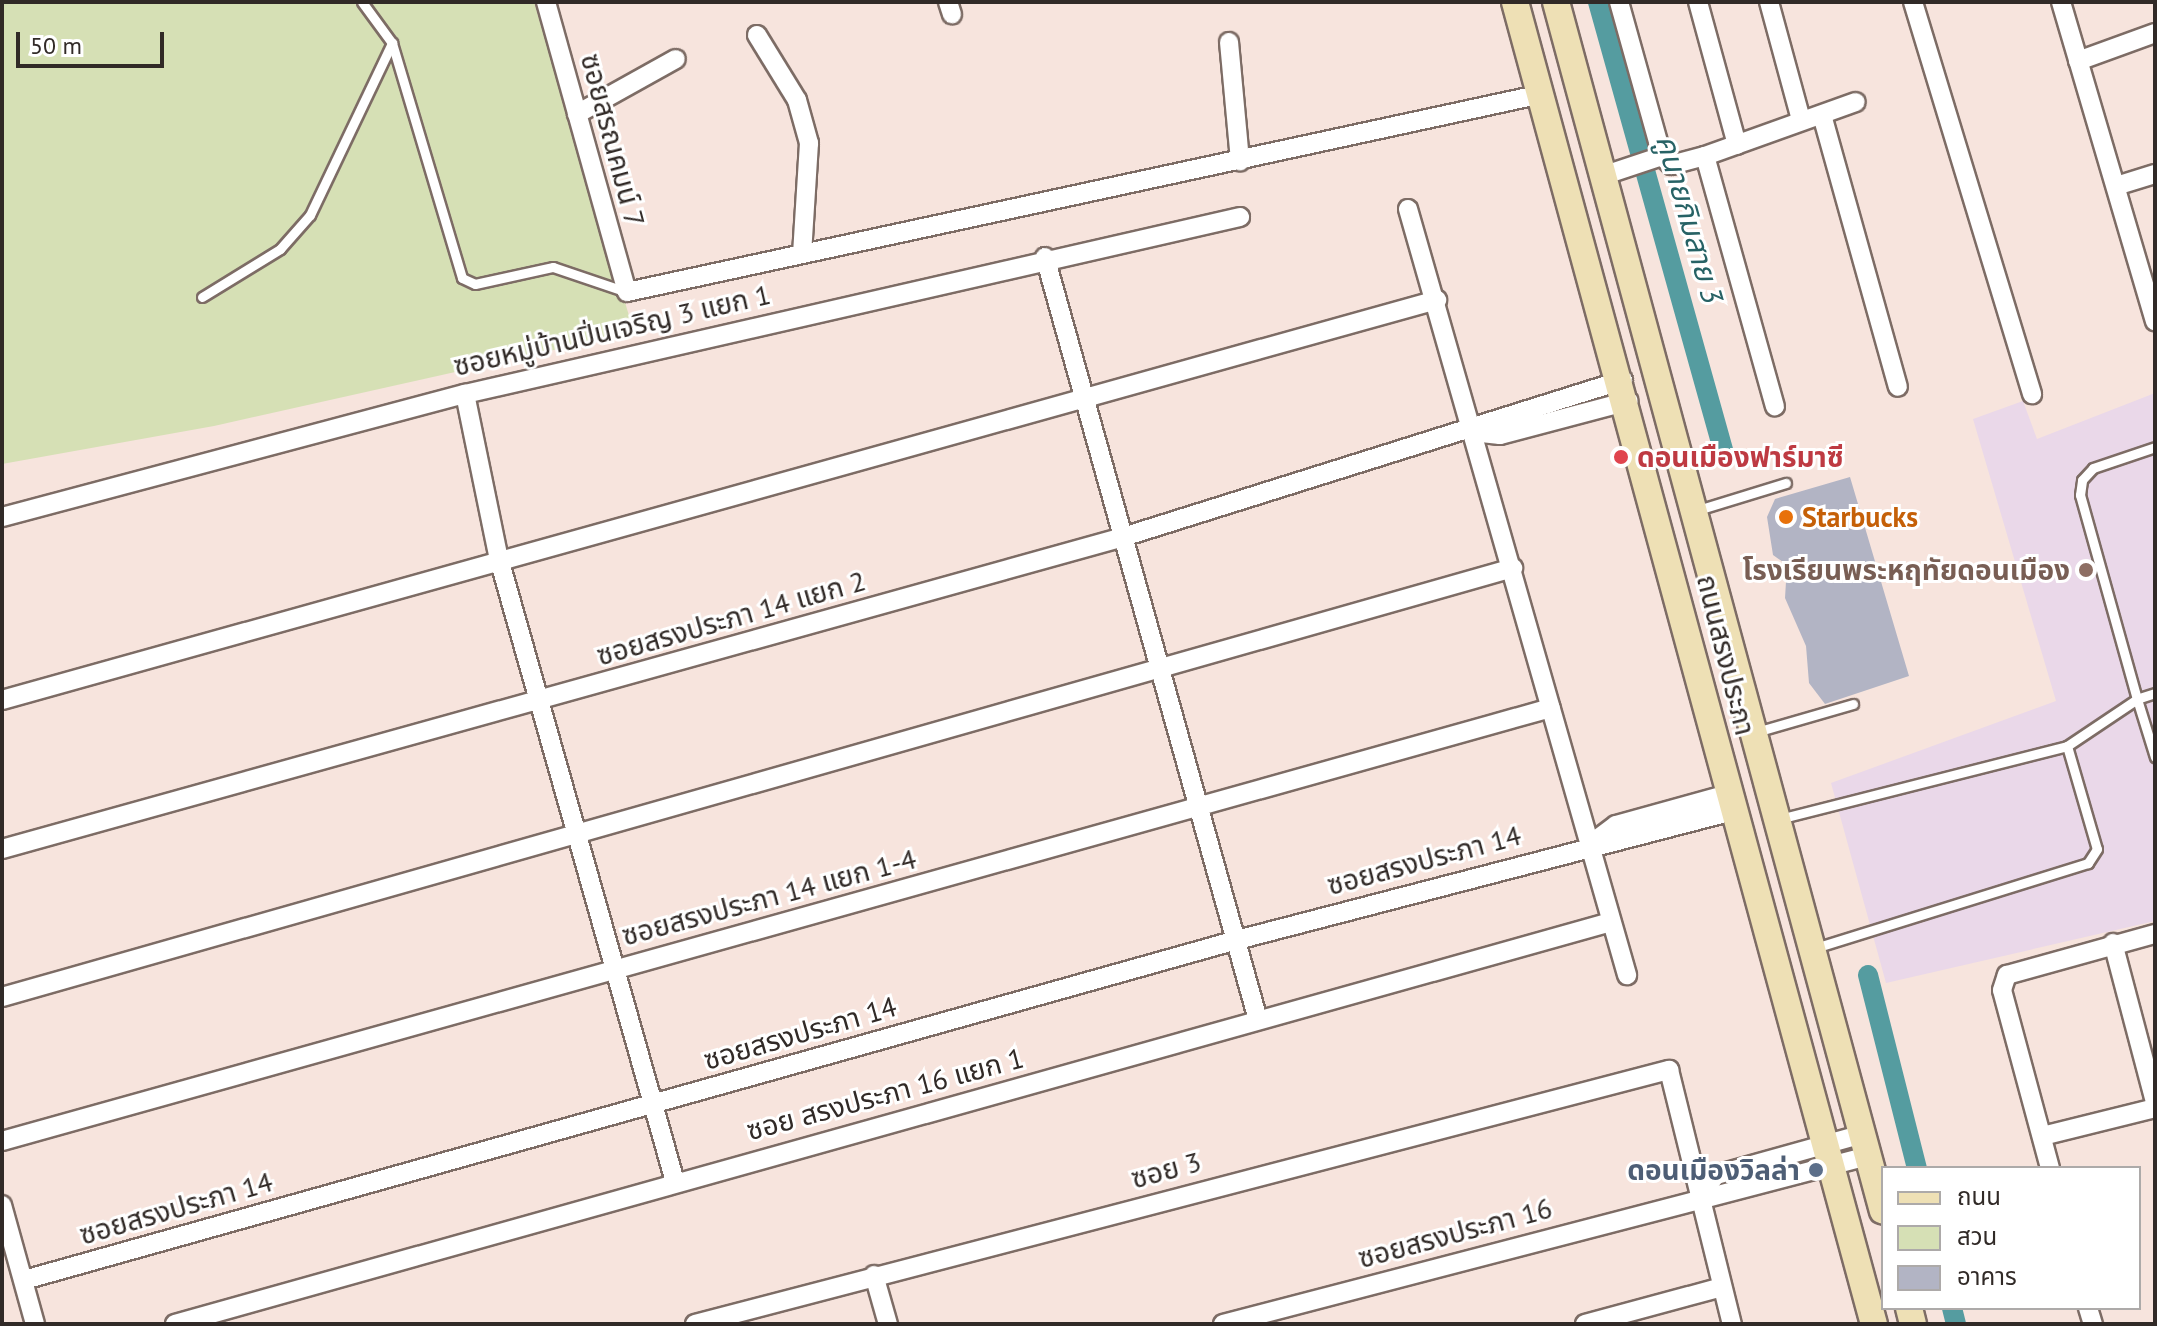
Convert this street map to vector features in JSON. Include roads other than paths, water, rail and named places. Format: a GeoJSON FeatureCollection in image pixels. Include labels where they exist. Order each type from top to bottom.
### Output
{"type":"FeatureCollection","features":[{"type":"Feature","properties":{"kind":"main road","name":"ถนนสรงประภา"},"geometry":{"type":"LineString","coordinates":[[1515,2],[1626,391],[1730,802],[1874,1324]]}},
{"type":"Feature","properties":{"kind":"main road","name":"ถนนสรงประภา"},"geometry":{"type":"LineString","coordinates":[[1556,2],[1617,172],[1698,510],[1881,1203]]}},
{"type":"Feature","properties":{"kind":"street","name":"ซอยสรณคมน์ 7"},"geometry":{"type":"LineString","coordinates":[[546,2],[627,292]]}},
{"type":"Feature","properties":{"kind":"street"},"geometry":{"type":"LineString","coordinates":[[1619,2],[1655,159]]}},
{"type":"Feature","properties":{"kind":"street"},"geometry":{"type":"LineString","coordinates":[[1698,2],[1737,145]]}},
{"type":"Feature","properties":{"kind":"street"},"geometry":{"type":"LineString","coordinates":[[1769,2],[1801,120]]}},
{"type":"Feature","properties":{"kind":"street"},"geometry":{"type":"LineString","coordinates":[[1913,2],[2032,394]]}},
{"type":"Feature","properties":{"kind":"street"},"geometry":{"type":"LineString","coordinates":[[2061,2],[2155,321]]}},
{"type":"Feature","properties":{"kind":"street"},"geometry":{"type":"LineString","coordinates":[[2078,61],[2155,33]]}},
{"type":"Feature","properties":{"kind":"street"},"geometry":{"type":"LineString","coordinates":[[757,35],[797,100],[809,143],[802,254]]}},
{"type":"Feature","properties":{"kind":"street"},"geometry":{"type":"LineString","coordinates":[[1229,42],[1240,161]]}},
{"type":"Feature","properties":{"kind":"street"},"geometry":{"type":"LineString","coordinates":[[577,114],[676,59]]}},
{"type":"Feature","properties":{"kind":"street"},"geometry":{"type":"LineString","coordinates":[[627,292],[1542,94]]}},
{"type":"Feature","properties":{"kind":"street"},"geometry":{"type":"LineString","coordinates":[[1617,172],[1655,159],[1671,165],[1705,156],[1856,102]]}},
{"type":"Feature","properties":{"kind":"street"},"geometry":{"type":"LineString","coordinates":[[1822,115],[1898,387]]}},
{"type":"Feature","properties":{"kind":"street"},"geometry":{"type":"LineString","coordinates":[[1705,156],[1775,406]]}},
{"type":"Feature","properties":{"kind":"street"},"geometry":{"type":"LineString","coordinates":[[2116,186],[2155,174]]}},
{"type":"Feature","properties":{"kind":"street"},"geometry":{"type":"LineString","coordinates":[[1408,209],[1437,300],[1627,975]]}},
{"type":"Feature","properties":{"kind":"street","name":"ซอยหมู่บ้านปิ่นเจริญ 3 แยก 1"},"geometry":{"type":"LineString","coordinates":[[2,517],[465,394],[1045,257],[1240,217]]}},
{"type":"Feature","properties":{"kind":"street"},"geometry":{"type":"LineString","coordinates":[[1045,257],[1258,1020]]}},
{"type":"Feature","properties":{"kind":"street"},"geometry":{"type":"LineString","coordinates":[[2,700],[1437,300]]}},
{"type":"Feature","properties":{"kind":"street","name":"ซอยสรงประภา 14 แยก 2"},"geometry":{"type":"LineString","coordinates":[[2,849],[1123,537],[1472,432],[1500,435],[1626,391]]}},
{"type":"Feature","properties":{"kind":"street"},"geometry":{"type":"LineString","coordinates":[[465,394],[499,559],[675,1182]]}},
{"type":"Feature","properties":{"kind":"street"},"geometry":{"type":"LineString","coordinates":[[2,997],[1513,568]]}},
{"type":"Feature","properties":{"kind":"street","name":"ซอยสรงประภา 14 แยก 1-4"},"geometry":{"type":"LineString","coordinates":[[2,1141],[1551,708]]}},
{"type":"Feature","properties":{"kind":"street","name":"ซอยสรงประภา 14"},"geometry":{"type":"LineString","coordinates":[[24,1280],[1730,802]]}},
{"type":"Feature","properties":{"kind":"street","name":"ซอย สรงประภา 16 แยก 1"},"geometry":{"type":"LineString","coordinates":[[175,1324],[1611,922]]}},
{"type":"Feature","properties":{"kind":"street"},"geometry":{"type":"LineString","coordinates":[[2050,1166],[2002,990],[2007,975],[2113,943],[2155,934]]}},
{"type":"Feature","properties":{"kind":"street"},"geometry":{"type":"LineString","coordinates":[[2042,1136],[2155,1105],[2113,943]]}},
{"type":"Feature","properties":{"kind":"street","name":"ซอย 3"},"geometry":{"type":"LineString","coordinates":[[695,1324],[1651,1071],[1669,1070],[1675,1082],[1701,1194]]}},
{"type":"Feature","properties":{"kind":"street","name":"ซอยสรงประภา 16"},"geometry":{"type":"LineString","coordinates":[[1223,1324],[1701,1194],[1866,1145]]}},
{"type":"Feature","properties":{"kind":"street"},"geometry":{"type":"LineString","coordinates":[[1701,1194],[1732,1324]]}},
{"type":"Feature","properties":{"kind":"street"},"geometry":{"type":"LineString","coordinates":[[2,1205],[35,1324]]}},
{"type":"Feature","properties":{"kind":"street"},"geometry":{"type":"LineString","coordinates":[[874,1275],[888,1324]]}},
{"type":"Feature","properties":{"kind":"street"},"geometry":{"type":"LineString","coordinates":[[1585,1324],[1722,1287]]}},
{"type":"Feature","properties":{"kind":"lane"},"geometry":{"type":"LineString","coordinates":[[362,2],[392,43],[462,278],[475,284],[553,267],[627,292]]}},
{"type":"Feature","properties":{"kind":"lane"},"geometry":{"type":"LineString","coordinates":[[202,297],[280,249],[310,215],[392,43]]}},
{"type":"Feature","properties":{"kind":"lane"},"geometry":{"type":"LineString","coordinates":[[2155,447],[2093,468],[2080,495],[2155,757]]}},
{"type":"Feature","properties":{"kind":"lane"},"geometry":{"type":"LineString","coordinates":[[1698,510],[1786,483]]}},
{"type":"Feature","properties":{"kind":"lane"},"geometry":{"type":"LineString","coordinates":[[1779,819],[2067,746],[2137,699],[2155,693]]}},
{"type":"Feature","properties":{"kind":"lane"},"geometry":{"type":"LineString","coordinates":[[1756,732],[1853,704]]}},
{"type":"Feature","properties":{"kind":"lane"},"geometry":{"type":"LineString","coordinates":[[1815,948],[2095,859],[2067,746]]}},
{"type":"Feature","properties":{"kind":"waterway","name":"คูนายกิมสาย 3"},"geometry":{"type":"LineString","coordinates":[[1598,2],[1724,452]]}},
{"type":"Feature","properties":{"kind":"waterway","name":"คูนายกิมสาย 3"},"geometry":{"type":"LineString","coordinates":[[1868,975],[1916,1166]]}},
{"type":"Feature","properties":{"kind":"waterway","name":"คูนายกิมสาย 3"},"geometry":{"type":"LineString","coordinates":[[1952,1310],[1956,1324]]}},
{"type":"Feature","properties":{"kind":"place","name":"ดอนเมืองฟาร์มาซี"},"geometry":{"type":"Point","coordinates":[1621,457]}},
{"type":"Feature","properties":{"kind":"place","name":"Starbucks"},"geometry":{"type":"Point","coordinates":[1786,517]}},
{"type":"Feature","properties":{"kind":"place","name":"โรงเรียนพระหฤทัยดอนเมือง"},"geometry":{"type":"Point","coordinates":[2086,570]}},
{"type":"Feature","properties":{"kind":"place","name":"ดอนเมืองวิลล่า"},"geometry":{"type":"Point","coordinates":[1816,1170]}}]}
